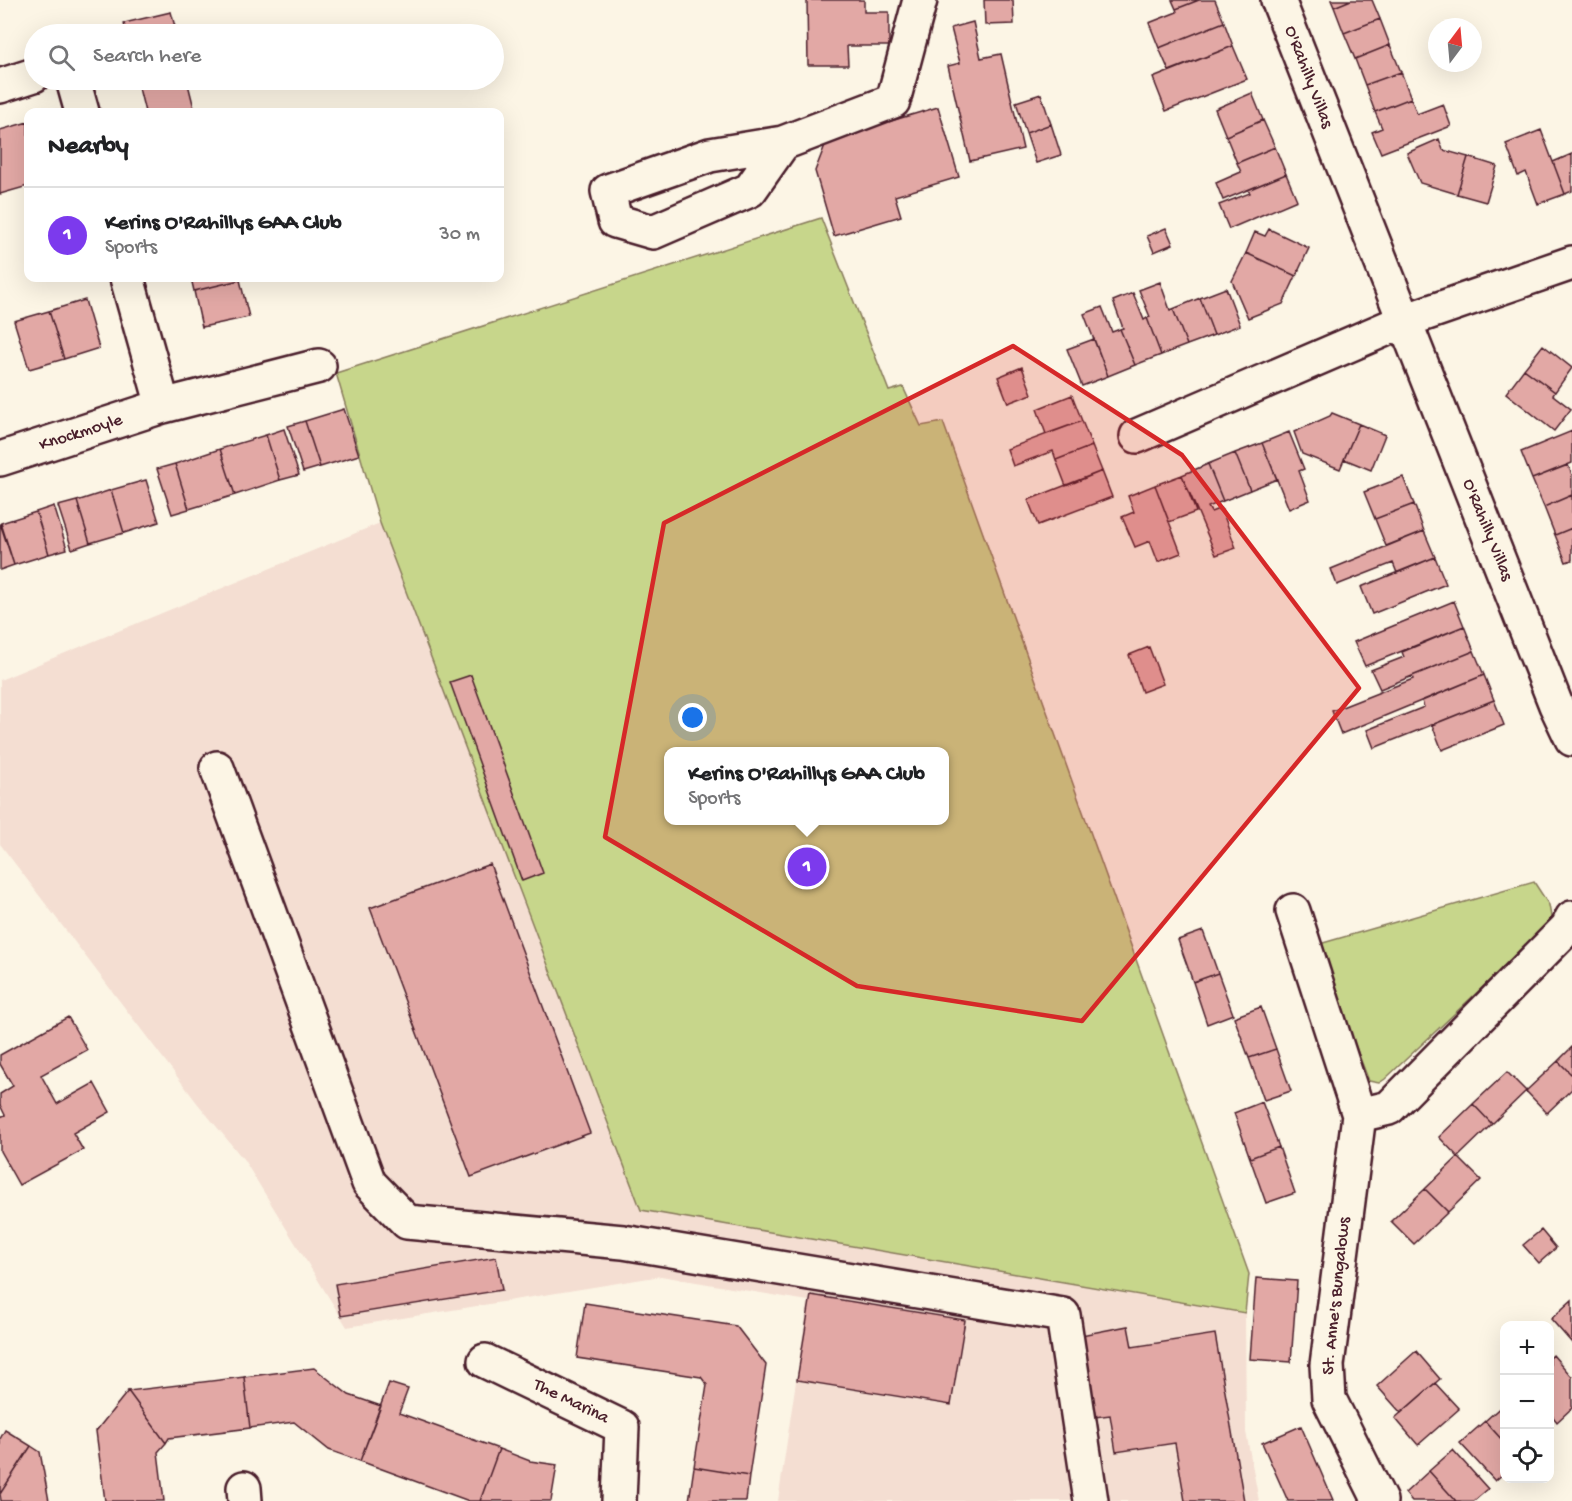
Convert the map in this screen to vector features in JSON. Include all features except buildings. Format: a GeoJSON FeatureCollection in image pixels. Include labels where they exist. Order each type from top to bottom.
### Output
{"type":"FeatureCollection","features":[{"type":"Feature","properties":{"kind":"street"},"geometry":{"type":"LineString","coordinates":[[783,143],[750,190],[653,232],[615,221],[608,190],[710,155],[783,143],[894,100],[920,0]]}},
{"type":"Feature","properties":{"kind":"street","name":"O'Rahilly Villas"},"geometry":{"type":"LineString","coordinates":[[1278,0],[1556,705],[1572,739]]}},
{"type":"Feature","properties":{"kind":"street"},"geometry":{"type":"LineString","coordinates":[[0,86],[24,78]]}},
{"type":"Feature","properties":{"kind":"street"},"geometry":{"type":"LineString","coordinates":[[76,90],[81,108]]}},
{"type":"Feature","properties":{"kind":"street"},"geometry":{"type":"LineString","coordinates":[[1137,436],[1404,321],[1572,263]]}},
{"type":"Feature","properties":{"kind":"street"},"geometry":{"type":"LineString","coordinates":[[128,282],[163,406]]}},
{"type":"Feature","properties":{"kind":"street","name":"Knockmoyle"},"geometry":{"type":"LineString","coordinates":[[0,459],[163,406],[319,366]]}},
{"type":"Feature","properties":{"kind":"street"},"geometry":{"type":"LineString","coordinates":[[217,768],[369,1183],[407,1222],[624,1242],[1063,1315],[1091,1501]]}},
{"type":"Feature","properties":{"kind":"street","name":"St. Anne's Bungalows"},"geometry":{"type":"LineString","coordinates":[[1293,911],[1359,1116],[1327,1365],[1329,1399],[1380,1501]]}},
{"type":"Feature","properties":{"kind":"street"},"geometry":{"type":"LineString","coordinates":[[1359,1116],[1389,1108],[1568,927],[1572,918]]}},
{"type":"Feature","properties":{"kind":"street","name":"The Marina"},"geometry":{"type":"LineString","coordinates":[[485,1361],[622,1427],[619,1501]]}},
{"type":"Feature","properties":{"kind":"highlighted area"},"geometry":{"type":"Polygon","coordinates":[[[1013,346],[1182,455],[1359,688],[1082,1021],[857,986],[605,837],[664,523],[1013,346]]]}},
{"type":"Feature","properties":{"kind":"shaded area"},"geometry":{"type":"Polygon","coordinates":[[[380,523],[641,1210],[1245,1313],[1246,1432],[1259,1501],[778,1501],[808,1301],[661,1276],[347,1327],[244,1160],[198,1104],[0,844],[0,680],[380,523]]]}},
{"type":"Feature","properties":{"kind":"green space"},"geometry":{"type":"Polygon","coordinates":[[[821,218],[889,391],[903,387],[921,426],[943,422],[1249,1274],[1245,1313],[641,1210],[380,523],[336,373],[821,218]]]}},
{"type":"Feature","properties":{"kind":"green space"},"geometry":{"type":"Polygon","coordinates":[[[1534,882],[1549,905],[1552,922],[1385,1079],[1379,1083],[1369,1081],[1316,945],[1534,882]]]}},
{"type":"Feature","properties":{"kind":"place","name":"Kerins O'Rahillys GAA Club"},"geometry":{"type":"Point","coordinates":[807,867]}}]}
